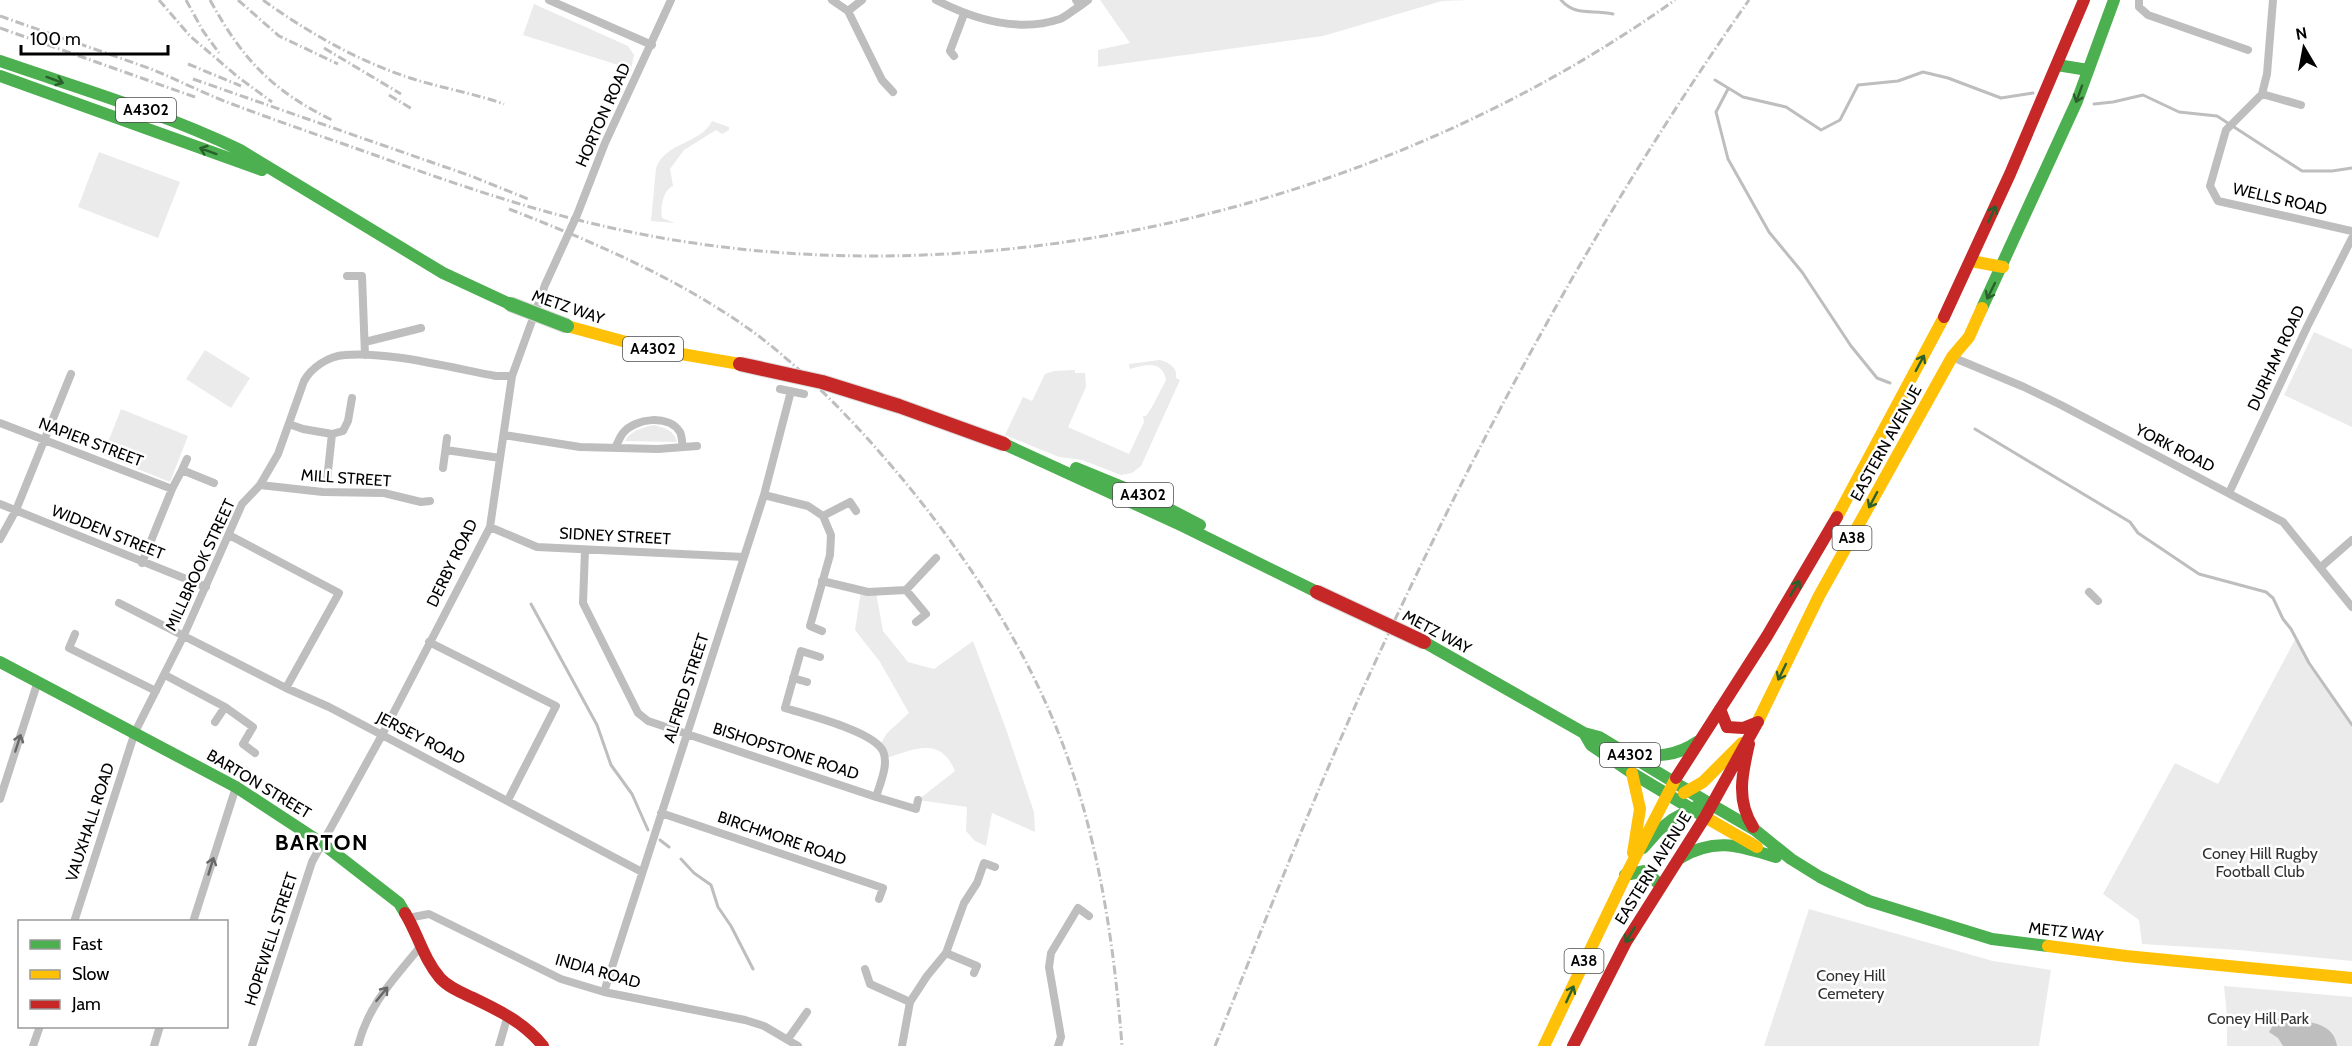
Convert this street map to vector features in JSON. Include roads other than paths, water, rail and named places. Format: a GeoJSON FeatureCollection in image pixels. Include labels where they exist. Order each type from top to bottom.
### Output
{"type":"FeatureCollection","features":[{"type":"Feature","properties":{"kind":"main road","name":"EASTERN AVENUE"},"geometry":{"type":"LineString","coordinates":[[1544,1046],[1627,870],[1674,782],[1769,634],[1931,343],[1971,261],[2085,0]]}},
{"type":"Feature","properties":{"kind":"main road","name":"EASTERN AVENUE"},"geometry":{"type":"LineString","coordinates":[[1573,1046],[1626,942],[1660,885],[1705,818],[1756,727],[1819,596],[1952,357],[1969,337],[2077,101],[2114,0]]}},
{"type":"Feature","properties":{"kind":"main road","name":"METZ WAY"},"geometry":{"type":"LineString","coordinates":[[0,61],[118,100],[210,135],[240,150],[443,273],[510,304],[567,326],[652,349],[740,364],[822,382],[899,406],[1004,444],[1424,642],[1584,733],[1599,737],[1625,752],[1755,830],[1791,859],[1820,877],[1869,901],[1992,939],[2126,956],[2352,978]]}},
{"type":"Feature","properties":{"kind":"main road"},"geometry":{"type":"LineString","coordinates":[[2057,65],[2088,70]]}},
{"type":"Feature","properties":{"kind":"main road","name":"METZ WAY"},"geometry":{"type":"LineString","coordinates":[[0,76],[283,178]]}},
{"type":"Feature","properties":{"kind":"main road"},"geometry":{"type":"LineString","coordinates":[[1971,261],[2002,267]]}},
{"type":"Feature","properties":{"kind":"main road"},"geometry":{"type":"LineString","coordinates":[[1931,343],[1952,357]]}},
{"type":"Feature","properties":{"kind":"main road","name":"BARTON STREET"},"geometry":{"type":"LineString","coordinates":[[0,662],[236,787],[323,844],[392,897],[408,918],[433,970],[449,986],[508,1016],[532,1032],[543,1046]]}},
{"type":"Feature","properties":{"kind":"main road"},"geometry":{"type":"LineString","coordinates":[[1720,709],[1727,727],[1756,727]]}},
{"type":"Feature","properties":{"kind":"main road"},"geometry":{"type":"LineString","coordinates":[[1668,795],[1691,791],[1717,770],[1756,727]]}},
{"type":"Feature","properties":{"kind":"main road"},"geometry":{"type":"LineString","coordinates":[[1755,830],[1743,810],[1740,792],[1756,727]]}},
{"type":"Feature","properties":{"kind":"main road","name":"METZ WAY"},"geometry":{"type":"LineString","coordinates":[[1584,733],[1591,745],[1690,809],[1776,857],[1791,859]]}},
{"type":"Feature","properties":{"kind":"main road"},"geometry":{"type":"LineString","coordinates":[[1625,752],[1644,756],[1667,756],[1686,749],[1700,739]]}},
{"type":"Feature","properties":{"kind":"main road"},"geometry":{"type":"LineString","coordinates":[[1627,870],[1640,809],[1632,773]]}},
{"type":"Feature","properties":{"kind":"main road"},"geometry":{"type":"LineString","coordinates":[[1627,870],[1659,830],[1690,809],[1699,805],[1712,805]]}},
{"type":"Feature","properties":{"kind":"main road"},"geometry":{"type":"LineString","coordinates":[[1673,865],[1691,851],[1712,843],[1730,844],[1776,857]]}},
{"type":"Feature","properties":{"kind":"main road"},"geometry":{"type":"LineString","coordinates":[[1627,870],[1645,871],[1660,885]]}},
{"type":"Feature","properties":{"kind":"street"},"geometry":{"type":"LineString","coordinates":[[549,0],[652,45]]}},
{"type":"Feature","properties":{"kind":"street","name":"HORTON ROAD"},"geometry":{"type":"LineString","coordinates":[[563,242],[577,215],[620,109],[652,45],[671,0]]}},
{"type":"Feature","properties":{"kind":"street"},"geometry":{"type":"LineString","coordinates":[[831,0],[848,11],[882,80],[893,92]]}},
{"type":"Feature","properties":{"kind":"street"},"geometry":{"type":"LineString","coordinates":[[848,11],[862,0]]}},
{"type":"Feature","properties":{"kind":"street"},"geometry":{"type":"LineString","coordinates":[[936,0],[964,14],[1019,26],[1061,19],[1078,3],[1088,0]]}},
{"type":"Feature","properties":{"kind":"street"},"geometry":{"type":"LineString","coordinates":[[2139,0],[2139,7],[2148,15],[2248,50]]}},
{"type":"Feature","properties":{"kind":"street"},"geometry":{"type":"LineString","coordinates":[[2273,0],[2267,74],[2262,94],[2301,105]]}},
{"type":"Feature","properties":{"kind":"street"},"geometry":{"type":"LineString","coordinates":[[949,51],[964,14]]}},
{"type":"Feature","properties":{"kind":"street","name":"WELLS ROAD"},"geometry":{"type":"LineString","coordinates":[[2262,94],[2226,130],[2210,186],[2218,201],[2352,231]]}},
{"type":"Feature","properties":{"kind":"street","name":"DURHAM ROAD"},"geometry":{"type":"LineString","coordinates":[[2229,493],[2307,327],[2352,238]]}},
{"type":"Feature","properties":{"kind":"street","name":"DERBY ROAD"},"geometry":{"type":"LineString","coordinates":[[323,844],[489,527],[512,376],[563,242]]}},
{"type":"Feature","properties":{"kind":"street"},"geometry":{"type":"LineString","coordinates":[[347,276],[362,276],[365,356]]}},
{"type":"Feature","properties":{"kind":"street"},"geometry":{"type":"LineString","coordinates":[[365,342],[421,328]]}},
{"type":"Feature","properties":{"kind":"street","name":"MILLBROOK STREET"},"geometry":{"type":"LineString","coordinates":[[135,732],[184,635],[243,504],[260,485],[278,454],[310,370],[343,354],[386,357],[495,376],[512,376]]}},
{"type":"Feature","properties":{"kind":"street","name":"YORK ROAD"},"geometry":{"type":"LineString","coordinates":[[1952,357],[2024,387],[2283,522],[2352,607]]}},
{"type":"Feature","properties":{"kind":"street"},"geometry":{"type":"LineString","coordinates":[[0,539],[16,510],[71,374]]}},
{"type":"Feature","properties":{"kind":"street"},"geometry":{"type":"LineString","coordinates":[[780,389],[804,394]]}},
{"type":"Feature","properties":{"kind":"street","name":"ALFRED STREET"},"geometry":{"type":"LineString","coordinates":[[604,992],[764,495],[791,391]]}},
{"type":"Feature","properties":{"kind":"street"},"geometry":{"type":"LineString","coordinates":[[289,424],[332,434],[343,431],[348,421],[352,398]]}},
{"type":"Feature","properties":{"kind":"street"},"geometry":{"type":"LineString","coordinates":[[616,446],[624,432],[638,423],[654,420],[670,423],[680,433],[683,447]]}},
{"type":"Feature","properties":{"kind":"street","name":"NAPIER STREET"},"geometry":{"type":"LineString","coordinates":[[0,423],[172,489]]}},
{"type":"Feature","properties":{"kind":"street"},"geometry":{"type":"LineString","coordinates":[[327,480],[332,434]]}},
{"type":"Feature","properties":{"kind":"street"},"geometry":{"type":"LineString","coordinates":[[504,435],[580,447],[616,446],[658,449],[697,446]]}},
{"type":"Feature","properties":{"kind":"street"},"geometry":{"type":"LineString","coordinates":[[443,468],[447,438]]}},
{"type":"Feature","properties":{"kind":"street"},"geometry":{"type":"LineString","coordinates":[[446,450],[500,458]]}},
{"type":"Feature","properties":{"kind":"street"},"geometry":{"type":"LineString","coordinates":[[142,562],[186,459]]}},
{"type":"Feature","properties":{"kind":"street"},"geometry":{"type":"LineString","coordinates":[[182,470],[214,483]]}},
{"type":"Feature","properties":{"kind":"street","name":"MILL STREET"},"geometry":{"type":"LineString","coordinates":[[260,485],[323,492],[384,493],[421,502],[430,501]]}},
{"type":"Feature","properties":{"kind":"street"},"geometry":{"type":"LineString","coordinates":[[764,495],[808,506],[823,516],[831,535],[830,555],[810,626],[822,631]]}},
{"type":"Feature","properties":{"kind":"street"},"geometry":{"type":"LineString","coordinates":[[823,516],[850,502],[856,511]]}},
{"type":"Feature","properties":{"kind":"street","name":"WIDDEN STREET"},"geometry":{"type":"LineString","coordinates":[[0,504],[206,587]]}},
{"type":"Feature","properties":{"kind":"street","name":"SIDNEY STREET"},"geometry":{"type":"LineString","coordinates":[[489,527],[537,547],[744,557]]}},
{"type":"Feature","properties":{"kind":"street"},"geometry":{"type":"LineString","coordinates":[[229,535],[339,593],[286,688]]}},
{"type":"Feature","properties":{"kind":"street"},"geometry":{"type":"LineString","coordinates":[[2321,567],[2352,540]]}},
{"type":"Feature","properties":{"kind":"street","name":"BISHOPSTONE ROAD"},"geometry":{"type":"LineString","coordinates":[[585,550],[583,603],[638,713],[648,721],[916,809],[918,800]]}},
{"type":"Feature","properties":{"kind":"street"},"geometry":{"type":"LineString","coordinates":[[822,581],[868,592],[906,590],[936,558]]}},
{"type":"Feature","properties":{"kind":"street"},"geometry":{"type":"LineString","coordinates":[[906,590],[926,614],[916,622]]}},
{"type":"Feature","properties":{"kind":"street"},"geometry":{"type":"LineString","coordinates":[[2089,592],[2098,601]]}},
{"type":"Feature","properties":{"kind":"street","name":"JERSEY ROAD"},"geometry":{"type":"LineString","coordinates":[[119,603],[286,688],[329,707],[642,872]]}},
{"type":"Feature","properties":{"kind":"street"},"geometry":{"type":"LineString","coordinates":[[75,634],[69,648],[156,691]]}},
{"type":"Feature","properties":{"kind":"street"},"geometry":{"type":"LineString","coordinates":[[429,642],[556,706],[508,800]]}},
{"type":"Feature","properties":{"kind":"street","name":"BISHOPSTONE ROAD"},"geometry":{"type":"LineString","coordinates":[[820,657],[801,651],[785,708],[868,735],[882,750],[885,768],[876,797]]}},
{"type":"Feature","properties":{"kind":"street"},"geometry":{"type":"LineString","coordinates":[[165,675],[225,707],[253,727],[243,744],[255,753]]}},
{"type":"Feature","properties":{"kind":"street"},"geometry":{"type":"LineString","coordinates":[[793,678],[807,682]]}},
{"type":"Feature","properties":{"kind":"street"},"geometry":{"type":"LineString","coordinates":[[0,799],[38,681]]}},
{"type":"Feature","properties":{"kind":"street"},"geometry":{"type":"LineString","coordinates":[[215,722],[225,707]]}},
{"type":"Feature","properties":{"kind":"street","name":"VAUXHALL ROAD"},"geometry":{"type":"LineString","coordinates":[[74,920],[135,732]]}},
{"type":"Feature","properties":{"kind":"street"},"geometry":{"type":"LineString","coordinates":[[193,920],[236,787]]}},
{"type":"Feature","properties":{"kind":"street","name":"BIRCHMORE ROAD"},"geometry":{"type":"LineString","coordinates":[[661,813],[883,888],[879,899]]}},
{"type":"Feature","properties":{"kind":"street","name":"HOPEWELL STREET"},"geometry":{"type":"LineString","coordinates":[[252,1046],[312,862],[323,844]]}},
{"type":"Feature","properties":{"kind":"street"},"geometry":{"type":"LineString","coordinates":[[904,1045],[910,1002],[946,953],[964,903],[977,883],[984,863],[995,867]]}},
{"type":"Feature","properties":{"kind":"street"},"geometry":{"type":"LineString","coordinates":[[1070,902],[1089,916]]}},
{"type":"Feature","properties":{"kind":"street"},"geometry":{"type":"LineString","coordinates":[[1058,1046],[1061,1037],[1048,967],[1051,953],[1078,908]]}},
{"type":"Feature","properties":{"kind":"street","name":"INDIA ROAD"},"geometry":{"type":"LineString","coordinates":[[408,918],[429,914],[561,980],[604,992],[745,1020],[764,1026],[798,1046]]}},
{"type":"Feature","properties":{"kind":"street"},"geometry":{"type":"LineString","coordinates":[[358,1046],[363,1025],[376,1002],[420,947]]}},
{"type":"Feature","properties":{"kind":"street"},"geometry":{"type":"LineString","coordinates":[[946,953],[977,966],[974,973]]}},
{"type":"Feature","properties":{"kind":"street"},"geometry":{"type":"LineString","coordinates":[[865,969],[870,984],[910,1002]]}},
{"type":"Feature","properties":{"kind":"street"},"geometry":{"type":"LineString","coordinates":[[788,1040],[807,1012]]}},
{"type":"Feature","properties":{"kind":"street"},"geometry":{"type":"LineString","coordinates":[[499,1046],[508,1016]]}},
{"type":"Feature","properties":{"kind":"street"},"geometry":{"type":"LineString","coordinates":[[33,1046],[39,1028]]}},
{"type":"Feature","properties":{"kind":"street"},"geometry":{"type":"LineString","coordinates":[[154,1046],[159,1028]]}},
{"type":"Feature","properties":{"kind":"waterway"},"geometry":{"type":"LineString","coordinates":[[1561,0],[1572,9],[1579,11],[1613,14]]}},
{"type":"Feature","properties":{"kind":"waterway"},"geometry":{"type":"LineString","coordinates":[[1715,80],[1743,97],[1786,107],[1821,130],[1840,120],[1858,85],[1898,81],[1923,72],[1948,78],[2001,98],[2033,93]]}},
{"type":"Feature","properties":{"kind":"waterway"},"geometry":{"type":"LineString","coordinates":[[1728,89],[1716,112],[1728,159],[1769,232],[1802,272],[1851,346],[1877,378],[1890,383]]}},
{"type":"Feature","properties":{"kind":"waterway"},"geometry":{"type":"LineString","coordinates":[[2094,104],[2143,95],[2179,112],[2217,116],[2302,171],[2352,168]]}},
{"type":"Feature","properties":{"kind":"waterway"},"geometry":{"type":"LineString","coordinates":[[1975,429],[2130,522],[2138,533],[2199,574],[2266,592],[2273,598],[2309,663],[2352,725]]}},
{"type":"Feature","properties":{"kind":"waterway"},"geometry":{"type":"LineString","coordinates":[[531,604],[597,725],[611,765],[632,794],[648,830]]}},
{"type":"Feature","properties":{"kind":"waterway"},"geometry":{"type":"LineString","coordinates":[[660,840],[669,847]]}},
{"type":"Feature","properties":{"kind":"waterway"},"geometry":{"type":"LineString","coordinates":[[681,859],[694,873],[711,885],[718,907],[731,926],[753,969]]}},
{"type":"Feature","properties":{"kind":"railway"},"geometry":{"type":"LineString","coordinates":[[159,0],[190,36],[238,77],[272,102]]}},
{"type":"Feature","properties":{"kind":"railway"},"geometry":{"type":"LineString","coordinates":[[186,0],[203,31],[219,53]]}},
{"type":"Feature","properties":{"kind":"railway"},"geometry":{"type":"LineString","coordinates":[[210,0],[247,57],[261,72],[293,98],[334,121]]}},
{"type":"Feature","properties":{"kind":"railway"},"geometry":{"type":"LineString","coordinates":[[238,0],[279,36],[338,64]]}},
{"type":"Feature","properties":{"kind":"railway"},"geometry":{"type":"LineString","coordinates":[[263,0],[315,34],[371,63],[410,78],[504,104]]}},
{"type":"Feature","properties":{"kind":"railway"},"geometry":{"type":"LineString","coordinates":[[0,16],[151,69],[222,100],[289,125],[468,188],[554,214],[612,228],[749,250],[888,256],[1028,247],[1167,224],[1303,186],[1434,136],[1559,74],[1675,0]]}},
{"type":"Feature","properties":{"kind":"railway"},"geometry":{"type":"LineString","coordinates":[[1215,1046],[1342,735],[1447,512],[1539,336],[1588,250],[1693,82],[1749,0]]}},
{"type":"Feature","properties":{"kind":"railway"},"geometry":{"type":"LineString","coordinates":[[0,28],[195,97]]}},
{"type":"Feature","properties":{"kind":"railway"},"geometry":{"type":"LineString","coordinates":[[324,48],[401,94]]}},
{"type":"Feature","properties":{"kind":"railway"},"geometry":{"type":"LineString","coordinates":[[188,64],[241,86]]}},
{"type":"Feature","properties":{"kind":"railway"},"geometry":{"type":"LineString","coordinates":[[193,79],[471,176],[528,199]]}},
{"type":"Feature","properties":{"kind":"railway"},"geometry":{"type":"LineString","coordinates":[[389,95],[412,109]]}},
{"type":"Feature","properties":{"kind":"railway"},"geometry":{"type":"LineString","coordinates":[[509,209],[574,235],[671,281],[760,337],[818,387],[854,424],[905,482],[951,541],[1012,636],[1046,702],[1073,774],[1085,812],[1102,889],[1109,928],[1122,1046]]}},
{"type":"Feature","properties":{"kind":"district","name":"BARTON"},"geometry":{"type":"Point","coordinates":[322,842]}},
{"type":"Feature","properties":{"kind":"park label","name":"Coney Hill Rugby Football Club"},"geometry":{"type":"Point","coordinates":[2260,862]}},
{"type":"Feature","properties":{"kind":"park label","name":"Coney Hill Cemetery"},"geometry":{"type":"Point","coordinates":[1851,984]}},
{"type":"Feature","properties":{"kind":"park label","name":"Coney Hill Park"},"geometry":{"type":"Point","coordinates":[2258,1018]}}]}
